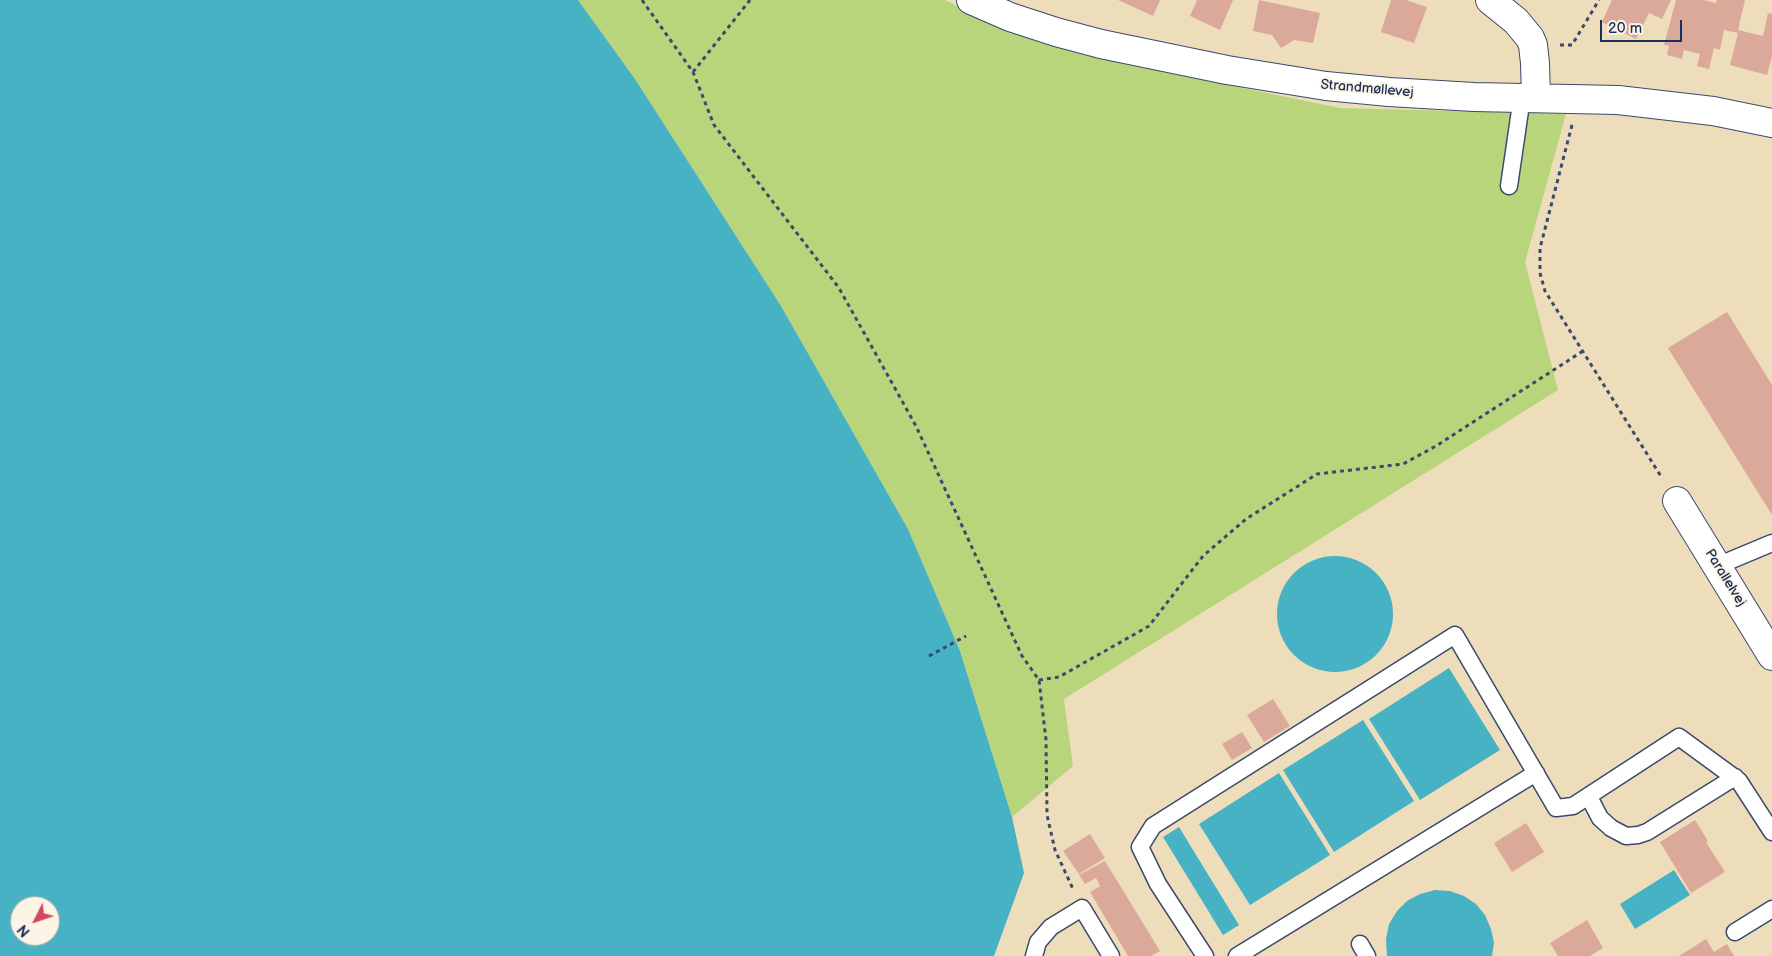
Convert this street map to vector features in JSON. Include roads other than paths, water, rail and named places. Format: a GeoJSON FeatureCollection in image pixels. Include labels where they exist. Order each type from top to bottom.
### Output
{"type":"FeatureCollection","features":[{"type":"Feature","properties":{"kind":"street","name":"Strandmøllevej"},"geometry":{"type":"LineString","coordinates":[[971,0],[1010,17],[1101,44],[1227,70],[1326,86],[1389,92],[1529,98],[1579,98],[1665,104],[1772,123]]}},
{"type":"Feature","properties":{"kind":"street"},"geometry":{"type":"LineString","coordinates":[[1490,0],[1526,32],[1533,45],[1529,98]]}},
{"type":"Feature","properties":{"kind":"street","name":"Parallelvej"},"geometry":{"type":"LineString","coordinates":[[1677,501],[1772,656]]}},
{"type":"Feature","properties":{"kind":"lane"},"geometry":{"type":"LineString","coordinates":[[1509,186],[1529,98]]}},
{"type":"Feature","properties":{"kind":"lane"},"geometry":{"type":"LineString","coordinates":[[1717,566],[1772,543]]}},
{"type":"Feature","properties":{"kind":"lane"},"geometry":{"type":"LineString","coordinates":[[1205,956],[1158,884],[1140,847],[1153,826],[1455,635],[1556,808],[1573,806],[1589,797],[1679,737],[1739,781],[1772,832]]}},
{"type":"Feature","properties":{"kind":"lane"},"geometry":{"type":"LineString","coordinates":[[1238,956],[1536,773]]}},
{"type":"Feature","properties":{"kind":"lane"},"geometry":{"type":"LineString","coordinates":[[1589,797],[1600,818],[1611,828],[1626,836],[1638,835],[1647,832],[1734,777]]}},
{"type":"Feature","properties":{"kind":"lane"},"geometry":{"type":"LineString","coordinates":[[1034,956],[1038,942],[1052,927],[1082,908],[1111,956]]}},
{"type":"Feature","properties":{"kind":"lane"},"geometry":{"type":"LineString","coordinates":[[1736,932],[1772,909]]}},
{"type":"Feature","properties":{"kind":"water"},"geometry":{"type":"Polygon","coordinates":[[[0,0],[578,0],[635,79],[781,306],[908,529],[960,651],[1012,817],[1024,873],[994,956],[0,956],[0,0]]]}},
{"type":"Feature","properties":{"kind":"water"},"geometry":{"type":"Polygon","coordinates":[[[1335,556],[1357,561],[1376,573],[1388,592],[1393,614],[1388,636],[1376,655],[1357,667],[1335,672],[1313,667],[1294,655],[1282,636],[1277,614],[1282,592],[1294,573],[1313,561],[1335,556]]]}},
{"type":"Feature","properties":{"kind":"water"},"geometry":{"type":"Polygon","coordinates":[[[1449,668],[1500,750],[1420,800],[1369,719],[1449,668]]]}},
{"type":"Feature","properties":{"kind":"water"},"geometry":{"type":"Polygon","coordinates":[[[1363,720],[1414,801],[1334,852],[1283,770],[1363,720]]]}},
{"type":"Feature","properties":{"kind":"water"},"geometry":{"type":"Polygon","coordinates":[[[1279,773],[1330,855],[1250,905],[1199,824],[1279,773]]]}},
{"type":"Feature","properties":{"kind":"water"},"geometry":{"type":"Polygon","coordinates":[[[1179,827],[1239,925],[1223,935],[1163,837],[1179,827]]]}},
{"type":"Feature","properties":{"kind":"water"},"geometry":{"type":"Polygon","coordinates":[[[1674,870],[1690,895],[1635,929],[1620,904],[1674,870]]]}},
{"type":"Feature","properties":{"kind":"water"},"geometry":{"type":"Polygon","coordinates":[[[1435,890],[1450,891],[1464,896],[1476,904],[1485,915],[1491,929],[1494,943],[1492,956],[1387,956],[1386,939],[1389,924],[1397,911],[1407,901],[1420,894],[1435,890]]]}}]}
